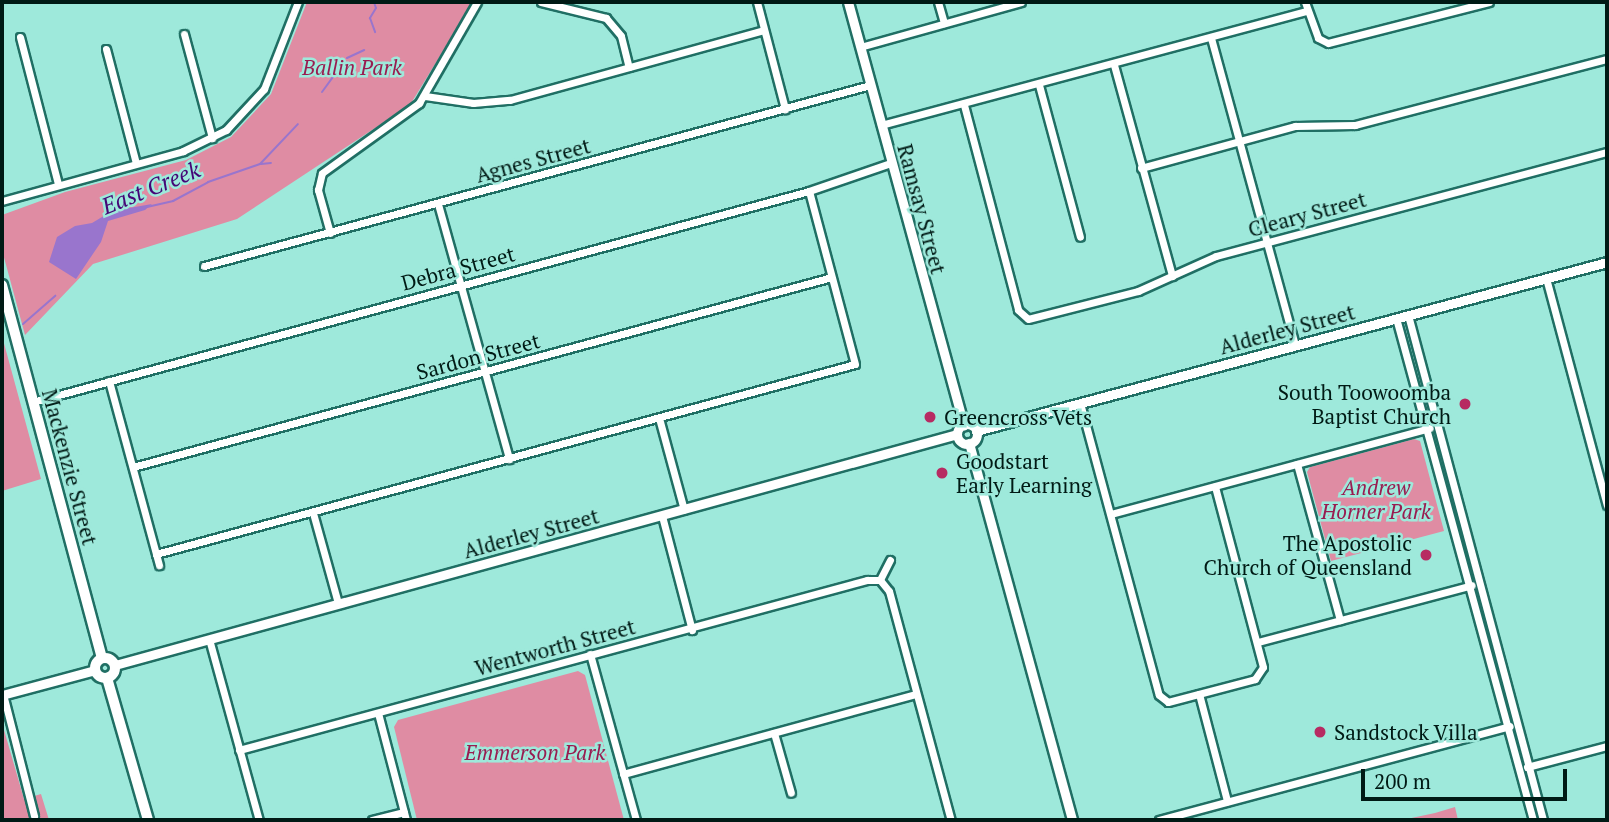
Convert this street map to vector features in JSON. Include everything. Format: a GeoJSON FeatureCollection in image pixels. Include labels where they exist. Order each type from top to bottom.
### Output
{"type":"FeatureCollection","features":[{"type":"Feature","properties":{"kind":"main road","name":"Mackenzie Street"},"geometry":{"type":"LineString","coordinates":[[2,285],[102,658]]}},
{"type":"Feature","properties":{"kind":"main road"},"geometry":{"type":"LineString","coordinates":[[107,678],[115,665],[102,658],[95,670],[107,678],[148,820]]}},
{"type":"Feature","properties":{"kind":"street"},"geometry":{"type":"LineString","coordinates":[[2,201],[136,163],[212,138],[243,115],[264,89],[297,4],[287,2]]}},
{"type":"Feature","properties":{"kind":"street"},"geometry":{"type":"LineString","coordinates":[[330,233],[318,190],[322,173],[425,96],[477,2]]}},
{"type":"Feature","properties":{"kind":"street"},"geometry":{"type":"LineString","coordinates":[[541,2],[606,18],[621,36],[629,67]]}},
{"type":"Feature","properties":{"kind":"street"},"geometry":{"type":"LineString","coordinates":[[757,2],[785,109]]}},
{"type":"Feature","properties":{"kind":"street","name":"Ramsay Street"},"geometry":{"type":"LineString","coordinates":[[848,2],[964,425]]}},
{"type":"Feature","properties":{"kind":"street"},"geometry":{"type":"LineString","coordinates":[[938,2],[944,23]]}},
{"type":"Feature","properties":{"kind":"street"},"geometry":{"type":"LineString","coordinates":[[860,47],[1021,2]]}},
{"type":"Feature","properties":{"kind":"street"},"geometry":{"type":"LineString","coordinates":[[1305,2],[1322,42],[1334,43],[1489,2]]}},
{"type":"Feature","properties":{"kind":"street"},"geometry":{"type":"LineString","coordinates":[[881,125],[1114,65],[1307,11]]}},
{"type":"Feature","properties":{"kind":"street"},"geometry":{"type":"LineString","coordinates":[[425,96],[461,103],[498,102],[764,30]]}},
{"type":"Feature","properties":{"kind":"street"},"geometry":{"type":"LineString","coordinates":[[184,34],[212,138]]}},
{"type":"Feature","properties":{"kind":"street"},"geometry":{"type":"LineString","coordinates":[[20,37],[58,184]]}},
{"type":"Feature","properties":{"kind":"street"},"geometry":{"type":"LineString","coordinates":[[1211,38],[1295,345]]}},
{"type":"Feature","properties":{"kind":"street"},"geometry":{"type":"LineString","coordinates":[[106,49],[136,163]]}},
{"type":"Feature","properties":{"kind":"street"},"geometry":{"type":"LineString","coordinates":[[1141,168],[1295,126],[1355,125],[1607,59]]}},
{"type":"Feature","properties":{"kind":"street"},"geometry":{"type":"LineString","coordinates":[[1114,65],[1171,276]]}},
{"type":"Feature","properties":{"kind":"street","name":"Agnes Street"},"geometry":{"type":"LineString","coordinates":[[204,266],[870,85]]}},
{"type":"Feature","properties":{"kind":"street"},"geometry":{"type":"LineString","coordinates":[[1039,85],[1080,237]]}},
{"type":"Feature","properties":{"kind":"street","name":"Cleary Street"},"geometry":{"type":"LineString","coordinates":[[964,105],[1021,317],[1035,318],[1138,291],[1206,259],[1607,152]]}},
{"type":"Feature","properties":{"kind":"street","name":"Debra Street"},"geometry":{"type":"LineString","coordinates":[[33,402],[809,191],[891,163]]}},
{"type":"Feature","properties":{"kind":"street"},"geometry":{"type":"LineString","coordinates":[[809,191],[855,364]]}},
{"type":"Feature","properties":{"kind":"street"},"geometry":{"type":"LineString","coordinates":[[2,208],[15,199]]}},
{"type":"Feature","properties":{"kind":"street"},"geometry":{"type":"LineString","coordinates":[[438,204],[509,458]]}},
{"type":"Feature","properties":{"kind":"street","name":"Alderley Street"},"geometry":{"type":"LineString","coordinates":[[976,431],[1607,262]]}},
{"type":"Feature","properties":{"kind":"street","name":"Sardon Street"},"geometry":{"type":"LineString","coordinates":[[133,467],[832,277]]}},
{"type":"Feature","properties":{"kind":"street"},"geometry":{"type":"LineString","coordinates":[[1546,278],[1607,505]]}},
{"type":"Feature","properties":{"kind":"street"},"geometry":{"type":"LineString","coordinates":[[1408,315],[1543,820]]}},
{"type":"Feature","properties":{"kind":"street"},"geometry":{"type":"LineString","coordinates":[[1396,318],[1533,820]]}},
{"type":"Feature","properties":{"kind":"street"},"geometry":{"type":"LineString","coordinates":[[156,554],[855,364],[864,368]]}},
{"type":"Feature","properties":{"kind":"street"},"geometry":{"type":"LineString","coordinates":[[109,381],[159,565]]}},
{"type":"Feature","properties":{"kind":"street"},"geometry":{"type":"LineString","coordinates":[[1080,403],[1163,700],[1199,694],[1255,679],[1263,664],[1215,486]]}},
{"type":"Feature","properties":{"kind":"street"},"geometry":{"type":"LineString","coordinates":[[659,418],[684,510]]}},
{"type":"Feature","properties":{"kind":"street"},"geometry":{"type":"LineString","coordinates":[[969,443],[961,442],[957,434],[964,425],[976,431],[969,443],[1072,820]]}},
{"type":"Feature","properties":{"kind":"street"},"geometry":{"type":"LineString","coordinates":[[1111,514],[1437,426]]}},
{"type":"Feature","properties":{"kind":"street","name":"Alderley Street"},"geometry":{"type":"LineString","coordinates":[[115,665],[957,434]]}},
{"type":"Feature","properties":{"kind":"street"},"geometry":{"type":"LineString","coordinates":[[1297,464],[1340,620]]}},
{"type":"Feature","properties":{"kind":"street"},"geometry":{"type":"LineString","coordinates":[[313,513],[338,603]]}},
{"type":"Feature","properties":{"kind":"street"},"geometry":{"type":"LineString","coordinates":[[662,516],[692,630]]}},
{"type":"Feature","properties":{"kind":"street"},"geometry":{"type":"LineString","coordinates":[[891,560],[880,580],[889,591],[951,820]]}},
{"type":"Feature","properties":{"kind":"street","name":"Wentworth Street"},"geometry":{"type":"LineString","coordinates":[[239,750],[590,654],[692,630],[867,580],[880,580]]}},
{"type":"Feature","properties":{"kind":"street"},"geometry":{"type":"LineString","coordinates":[[1258,642],[1479,583]]}},
{"type":"Feature","properties":{"kind":"street"},"geometry":{"type":"LineString","coordinates":[[209,639],[259,820]]}},
{"type":"Feature","properties":{"kind":"street"},"geometry":{"type":"LineString","coordinates":[[590,654],[636,820]]}},
{"type":"Feature","properties":{"kind":"street"},"geometry":{"type":"LineString","coordinates":[[34,816],[2,695],[95,670]]}},
{"type":"Feature","properties":{"kind":"street"},"geometry":{"type":"LineString","coordinates":[[623,774],[915,694]]}},
{"type":"Feature","properties":{"kind":"street"},"geometry":{"type":"LineString","coordinates":[[1199,694],[1227,801]]}},
{"type":"Feature","properties":{"kind":"street"},"geometry":{"type":"LineString","coordinates":[[372,820],[405,816],[378,713]]}},
{"type":"Feature","properties":{"kind":"street"},"geometry":{"type":"LineString","coordinates":[[1159,820],[1517,723]]}},
{"type":"Feature","properties":{"kind":"street"},"geometry":{"type":"LineString","coordinates":[[774,733],[791,793]]}},
{"type":"Feature","properties":{"kind":"street"},"geometry":{"type":"LineString","coordinates":[[1519,768],[1607,746]]}},
{"type":"Feature","properties":{"kind":"green space","name":"Ballin Park"},"geometry":{"type":"Polygon","coordinates":[[[307,2],[473,2],[410,105],[237,219],[93,264],[25,335],[2,250],[2,215],[65,192],[186,160],[231,137],[271,94],[307,2]]]}},
{"type":"Feature","properties":{"kind":"green space"},"geometry":{"type":"Polygon","coordinates":[[[2,336],[41,479],[2,491],[2,336]]]}},
{"type":"Feature","properties":{"kind":"green space","name":"Andrew Horner Park"},"geometry":{"type":"Polygon","coordinates":[[[1414,439],[1420,441],[1444,531],[1331,561],[1307,472],[1310,467],[1414,439]]]}},
{"type":"Feature","properties":{"kind":"green space","name":"Emmerson Park"},"geometry":{"type":"Polygon","coordinates":[[[578,671],[585,675],[624,820],[417,820],[394,727],[398,720],[578,671]]]}},
{"type":"Feature","properties":{"kind":"green space"},"geometry":{"type":"Polygon","coordinates":[[[2,723],[24,799],[41,794],[49,820],[2,820],[2,723]]]}},
{"type":"Feature","properties":{"kind":"green space"},"geometry":{"type":"Polygon","coordinates":[[[1455,807],[1458,820],[1402,820],[1435,813],[1455,807]]]}},
{"type":"Feature","properties":{"kind":"shaded area"},"geometry":{"type":"Polygon","coordinates":[[[152,204],[145,210],[108,221],[101,242],[76,279],[49,262],[57,237],[75,226],[92,223],[112,211],[152,204]]]}},
{"type":"Feature","properties":{"kind":"waterway","name":"East Creek"},"geometry":{"type":"LineString","coordinates":[[374,2],[376,8],[370,18],[375,32]]}},
{"type":"Feature","properties":{"kind":"waterway","name":"East Creek"},"geometry":{"type":"LineString","coordinates":[[347,58],[364,50]]}},
{"type":"Feature","properties":{"kind":"waterway","name":"East Creek"},"geometry":{"type":"LineString","coordinates":[[322,92],[336,73]]}},
{"type":"Feature","properties":{"kind":"waterway","name":"East Creek"},"geometry":{"type":"LineString","coordinates":[[147,207],[173,201],[208,182],[260,164],[298,124]]}},
{"type":"Feature","properties":{"kind":"waterway"},"geometry":{"type":"LineString","coordinates":[[261,164],[271,163]]}},
{"type":"Feature","properties":{"kind":"waterway","name":"East Creek"},"geometry":{"type":"LineString","coordinates":[[23,324],[55,296]]}},
{"type":"Feature","properties":{"kind":"place","name":"South Toowoomba Baptist Church"},"geometry":{"type":"Point","coordinates":[1465,404]}},
{"type":"Feature","properties":{"kind":"place","name":"Greencross Vets"},"geometry":{"type":"Point","coordinates":[930,417]}},
{"type":"Feature","properties":{"kind":"place","name":"Goodstart Early Learning"},"geometry":{"type":"Point","coordinates":[942,473]}},
{"type":"Feature","properties":{"kind":"place","name":"The Apostolic Church of Queensland"},"geometry":{"type":"Point","coordinates":[1426,555]}},
{"type":"Feature","properties":{"kind":"place","name":"Sandstock Villa"},"geometry":{"type":"Point","coordinates":[1320,732]}}]}
